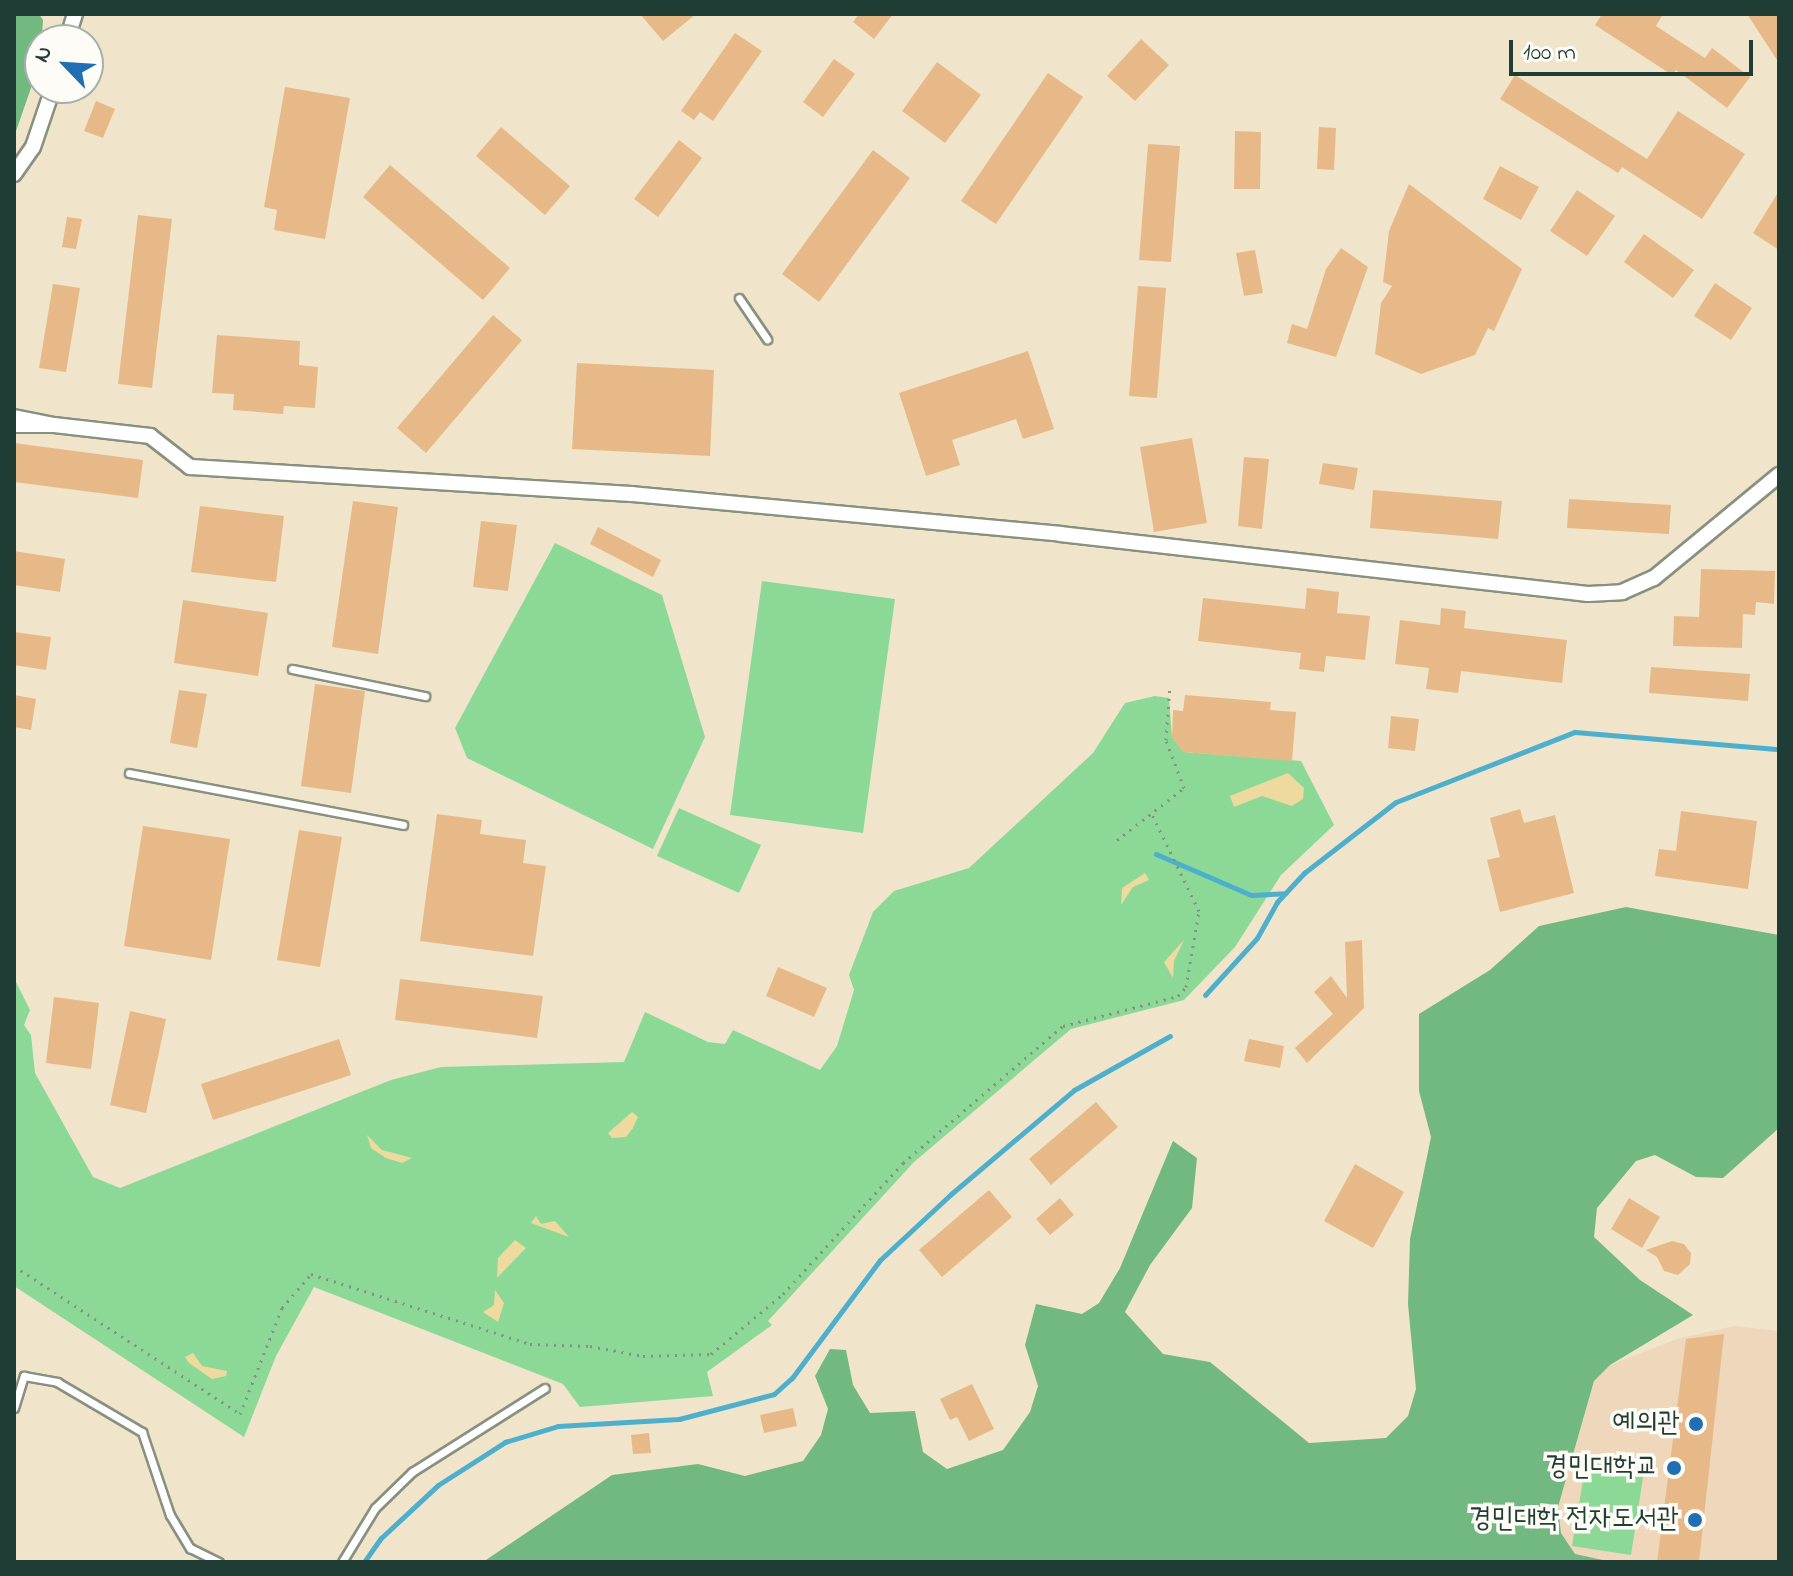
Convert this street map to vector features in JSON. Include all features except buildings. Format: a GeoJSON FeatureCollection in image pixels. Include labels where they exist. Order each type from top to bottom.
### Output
{"type":"FeatureCollection","features":[{"type":"Feature","properties":{"kind":"street"},"geometry":{"type":"LineString","coordinates":[[14,174],[33,147],[48,104]]}},
{"type":"Feature","properties":{"kind":"street"},"geometry":{"type":"LineString","coordinates":[[14,417],[150,436],[190,467],[632,494],[1060,534],[1588,594],[1622,592],[1654,578],[1779,475]]}},
{"type":"Feature","properties":{"kind":"street"},"geometry":{"type":"LineString","coordinates":[[14,425],[54,425]]}},
{"type":"Feature","properties":{"kind":"lane"},"geometry":{"type":"LineString","coordinates":[[739,298],[767,339]]}},
{"type":"Feature","properties":{"kind":"lane"},"geometry":{"type":"LineString","coordinates":[[292,669],[425,696]]}},
{"type":"Feature","properties":{"kind":"lane"},"geometry":{"type":"LineString","coordinates":[[129,773],[403,825]]}},
{"type":"Feature","properties":{"kind":"lane"},"geometry":{"type":"LineString","coordinates":[[14,1408],[24,1376],[57,1382],[142,1432],[170,1515],[190,1548],[219,1562]]}},
{"type":"Feature","properties":{"kind":"lane"},"geometry":{"type":"LineString","coordinates":[[342,1562],[375,1508],[412,1472],[545,1388]]}},
{"type":"Feature","properties":{"kind":"path"},"geometry":{"type":"LineString","coordinates":[[1117,840],[1184,788],[1166,740],[1170,685]]}},
{"type":"Feature","properties":{"kind":"path"},"geometry":{"type":"LineString","coordinates":[[14,1266],[240,1414],[282,1308],[311,1274],[530,1344],[590,1346],[643,1356],[711,1354],[783,1294],[903,1163],[1063,1026],[1178,996],[1186,987],[1199,911],[1192,889],[1152,814]]}},
{"type":"Feature","properties":{"kind":"shaded area","name":"경민대학교"},"geometry":{"type":"Polygon","coordinates":[[[1734,1326],[1779,1331],[1779,1562],[1612,1562],[1575,1555],[1561,1533],[1558,1507],[1594,1381],[1610,1365],[1677,1339],[1734,1326]]]}},
{"type":"Feature","properties":{"kind":"green space"},"geometry":{"type":"Polygon","coordinates":[[[14,14],[39,14],[43,24],[24,24],[25,104],[14,137],[14,14]]]}},
{"type":"Feature","properties":{"kind":"green space"},"geometry":{"type":"Polygon","coordinates":[[[555,543],[662,595],[705,737],[653,849],[467,758],[455,728],[555,543]]]}},
{"type":"Feature","properties":{"kind":"green space"},"geometry":{"type":"Polygon","coordinates":[[[762,581],[895,599],[863,833],[730,815],[762,581]]]}},
{"type":"Feature","properties":{"kind":"green space"},"geometry":{"type":"Polygon","coordinates":[[[1155,696],[1169,698],[1172,737],[1184,752],[1301,761],[1334,825],[1281,875],[1235,947],[1184,1000],[1071,1029],[914,1162],[768,1321],[772,1325],[707,1372],[713,1396],[580,1407],[563,1384],[314,1287],[276,1356],[244,1437],[14,1286],[14,978],[30,1010],[24,1025],[31,1035],[35,1073],[93,1177],[120,1188],[391,1080],[441,1067],[624,1062],[645,1012],[708,1042],[725,1044],[733,1030],[820,1070],[837,1046],[854,990],[849,975],[873,912],[894,891],[969,868],[1093,753],[1125,703],[1155,696]]]}},
{"type":"Feature","properties":{"kind":"green space"},"geometry":{"type":"Polygon","coordinates":[[[679,808],[761,845],[739,893],[657,856],[679,808]]]}},
{"type":"Feature","properties":{"kind":"green space"},"geometry":{"type":"Polygon","coordinates":[[[1626,907],[1779,935],[1779,1128],[1723,1178],[1696,1177],[1655,1155],[1636,1161],[1597,1208],[1594,1237],[1640,1280],[1693,1315],[1610,1365],[1594,1381],[1558,1507],[1561,1533],[1575,1554],[1612,1562],[483,1562],[612,1475],[698,1464],[745,1476],[803,1461],[821,1435],[828,1409],[815,1376],[830,1349],[846,1350],[853,1385],[870,1413],[915,1411],[923,1452],[947,1469],[1003,1450],[1030,1412],[1038,1386],[1025,1345],[1036,1304],[1082,1314],[1099,1303],[1120,1268],[1173,1141],[1197,1158],[1192,1208],[1150,1265],[1125,1312],[1163,1354],[1210,1362],[1309,1443],[1386,1438],[1408,1416],[1416,1389],[1408,1304],[1410,1239],[1431,1137],[1419,1091],[1419,1014],[1490,970],[1539,926],[1626,907]]]}},
{"type":"Feature","properties":{"kind":"green space"},"geometry":{"type":"Polygon","coordinates":[[[1586,1462],[1644,1471],[1631,1555],[1572,1546],[1586,1462]]]}},
{"type":"Feature","properties":{"kind":"sand"},"geometry":{"type":"Polygon","coordinates":[[[1288,773],[1304,788],[1303,799],[1292,806],[1262,796],[1234,807],[1230,796],[1288,773]]]}},
{"type":"Feature","properties":{"kind":"sand"},"geometry":{"type":"Polygon","coordinates":[[[1145,873],[1149,880],[1133,887],[1121,905],[1122,888],[1145,873]]]}},
{"type":"Feature","properties":{"kind":"sand"},"geometry":{"type":"Polygon","coordinates":[[[1184,940],[1174,961],[1173,978],[1164,962],[1184,940]]]}},
{"type":"Feature","properties":{"kind":"sand"},"geometry":{"type":"Polygon","coordinates":[[[632,1112],[638,1117],[633,1128],[626,1137],[612,1138],[608,1133],[632,1112]]]}},
{"type":"Feature","properties":{"kind":"sand"},"geometry":{"type":"Polygon","coordinates":[[[367,1135],[382,1150],[412,1158],[402,1163],[386,1158],[371,1148],[367,1135]]]}},
{"type":"Feature","properties":{"kind":"sand"},"geometry":{"type":"Polygon","coordinates":[[[536,1216],[541,1224],[555,1221],[569,1237],[531,1223],[536,1216]]]}},
{"type":"Feature","properties":{"kind":"sand"},"geometry":{"type":"Polygon","coordinates":[[[515,1240],[526,1248],[497,1278],[498,1258],[515,1240]]]}},
{"type":"Feature","properties":{"kind":"sand"},"geometry":{"type":"Polygon","coordinates":[[[495,1290],[504,1303],[498,1322],[483,1312],[494,1305],[495,1290]]]}},
{"type":"Feature","properties":{"kind":"sand"},"geometry":{"type":"Polygon","coordinates":[[[193,1353],[202,1366],[227,1371],[226,1376],[212,1379],[189,1363],[185,1357],[193,1353]]]}},
{"type":"Feature","properties":{"kind":"waterway"},"geometry":{"type":"LineString","coordinates":[[1205,995],[1257,938],[1277,902],[1304,873],[1396,802],[1575,732],[1779,749]]}},
{"type":"Feature","properties":{"kind":"waterway"},"geometry":{"type":"LineString","coordinates":[[1156,854],[1251,895],[1285,893]]}},
{"type":"Feature","properties":{"kind":"waterway"},"geometry":{"type":"LineString","coordinates":[[364,1562],[381,1538],[438,1485],[505,1442],[558,1426],[679,1419],[774,1394],[792,1378],[880,1260],[951,1194],[1074,1090],[1170,1036]]}},
{"type":"Feature","properties":{"kind":"place","name":"예의관"},"geometry":{"type":"Point","coordinates":[1696,1424]}},
{"type":"Feature","properties":{"kind":"place","name":"경민대학교"},"geometry":{"type":"Point","coordinates":[1674,1468]}},
{"type":"Feature","properties":{"kind":"place","name":"경민대학 전자도서관"},"geometry":{"type":"Point","coordinates":[1695,1520]}}]}
